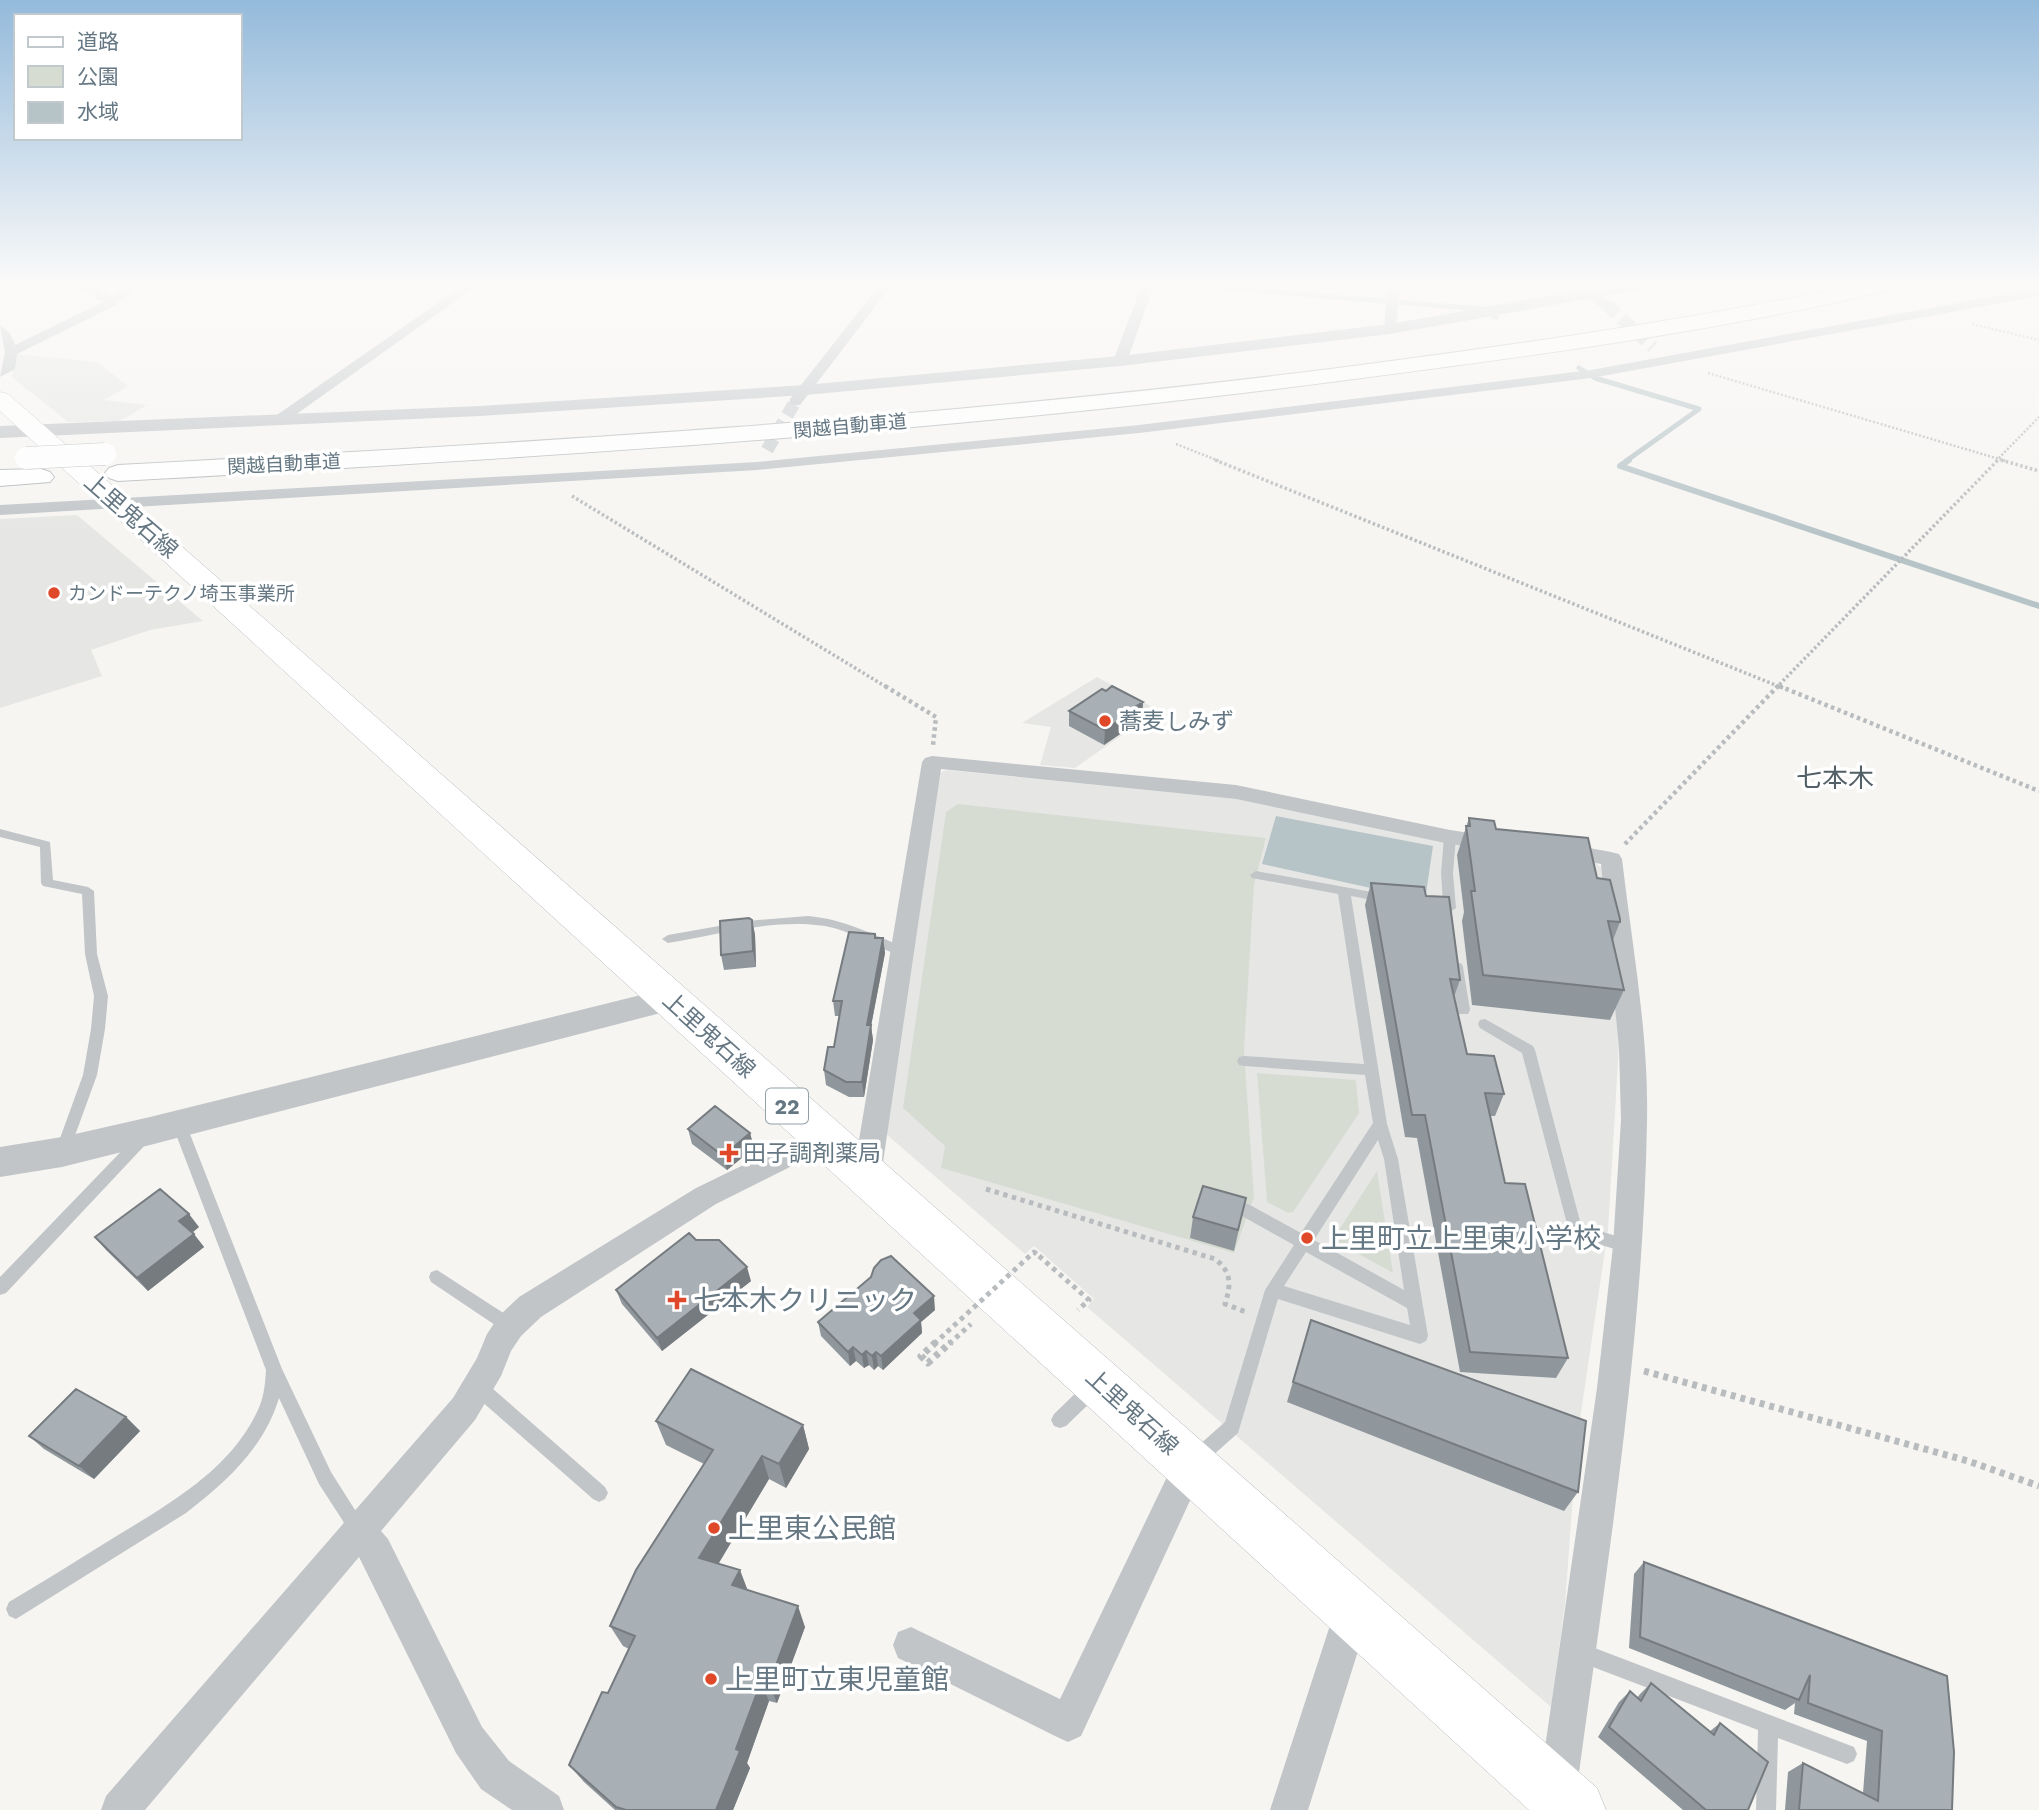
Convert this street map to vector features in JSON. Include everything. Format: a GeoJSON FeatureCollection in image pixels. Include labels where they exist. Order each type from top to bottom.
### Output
{"type":"FeatureCollection","features":[{"type":"Feature","properties":{"kind":"highway","name":"関越自動車道"},"geometry":{"type":"LineString","coordinates":[[113,477],[706,420],[1053,390],[1250,366]]}},
{"type":"Feature","properties":{"kind":"highway","name":"関越自動車道"},"geometry":{"type":"LineString","coordinates":[[113,477],[897,423],[1215,390],[1388,366]]}},
{"type":"Feature","properties":{"kind":"highway"},"geometry":{"type":"LineString","coordinates":[[0,459],[25,449]]}},
{"type":"Feature","properties":{"kind":"highway"},"geometry":{"type":"LineString","coordinates":[[0,478],[25,449]]}},
{"type":"Feature","properties":{"kind":"main road","name":"上里鬼石線"},"geometry":{"type":"LineString","coordinates":[[0,399],[25,449],[113,477],[236,608],[822,1138],[1353,1609],[1563,1805]]}},
{"type":"Feature","properties":{"kind":"street"},"geometry":{"type":"LineString","coordinates":[[279,420],[355,366]]}},
{"type":"Feature","properties":{"kind":"street"},"geometry":{"type":"LineString","coordinates":[[800,396],[823,366]]}},
{"type":"Feature","properties":{"kind":"street"},"geometry":{"type":"LineString","coordinates":[[25,449],[279,420],[800,396],[1070,366]]}},
{"type":"Feature","properties":{"kind":"street"},"geometry":{"type":"LineString","coordinates":[[0,510],[113,477],[544,480],[757,466],[1139,429],[1591,374],[1631,366]]}},
{"type":"Feature","properties":{"kind":"street"},"geometry":{"type":"LineString","coordinates":[[757,466],[767,450]]}},
{"type":"Feature","properties":{"kind":"street"},"geometry":{"type":"LineString","coordinates":[[867,1176],[932,762],[1236,792],[1450,837],[1510,844]]}},
{"type":"Feature","properties":{"kind":"street"},"geometry":{"type":"LineString","coordinates":[[1536,846],[1611,859],[1632,1048],[1634,1120],[1627,1246],[1616,1364],[1579,1652],[1563,1805]]}},
{"type":"Feature","properties":{"kind":"street"},"geometry":{"type":"LineString","coordinates":[[0,1162],[62,1152],[669,1000]]}},
{"type":"Feature","properties":{"kind":"street"},"geometry":{"type":"LineString","coordinates":[[120,1810],[358,1529],[464,1409],[510,1326],[530,1307],[706,1196],[822,1138]]}},
{"type":"Feature","properties":{"kind":"street"},"geometry":{"type":"LineString","coordinates":[[911,1646],[1068,1723],[1191,1464]]}},
{"type":"Feature","properties":{"kind":"street"},"geometry":{"type":"LineString","coordinates":[[358,1529],[376,1551],[469,1740],[495,1775],[532,1806]]}},
{"type":"Feature","properties":{"kind":"street"},"geometry":{"type":"LineString","coordinates":[[1289,1810],[1353,1609]]}},
{"type":"Feature","properties":{"kind":"lane"},"geometry":{"type":"LineString","coordinates":[[0,833],[46,845],[47,883],[88,891],[91,954],[101,996],[98,1029],[90,1076],[62,1152]]}},
{"type":"Feature","properties":{"kind":"lane"},"geometry":{"type":"LineString","coordinates":[[1446,911],[1450,837]]}},
{"type":"Feature","properties":{"kind":"lane"},"geometry":{"type":"LineString","coordinates":[[1256,875],[1397,900]]}},
{"type":"Feature","properties":{"kind":"lane"},"geometry":{"type":"LineString","coordinates":[[1273,1290],[1420,1336],[1391,1159],[1380,1124],[1343,892]]}},
{"type":"Feature","properties":{"kind":"lane"},"geometry":{"type":"LineString","coordinates":[[668,939],[734,928],[822,921],[839,925],[901,951]]}},
{"type":"Feature","properties":{"kind":"lane"},"geometry":{"type":"LineString","coordinates":[[1456,959],[1462,1010]]}},
{"type":"Feature","properties":{"kind":"lane"},"geometry":{"type":"LineString","coordinates":[[1485,1024],[1528,1050],[1575,1230],[1627,1246]]}},
{"type":"Feature","properties":{"kind":"lane"},"geometry":{"type":"LineString","coordinates":[[1244,1061],[1371,1070]]}},
{"type":"Feature","properties":{"kind":"lane"},"geometry":{"type":"LineString","coordinates":[[1191,1464],[1232,1427],[1273,1290],[1380,1124]]}},
{"type":"Feature","properties":{"kind":"lane"},"geometry":{"type":"LineString","coordinates":[[0,1288],[164,1127],[325,1478],[358,1529]]}},
{"type":"Feature","properties":{"kind":"lane"},"geometry":{"type":"LineString","coordinates":[[1245,1210],[1415,1304]]}},
{"type":"Feature","properties":{"kind":"lane"},"geometry":{"type":"LineString","coordinates":[[437,1277],[510,1326]]}},
{"type":"Feature","properties":{"kind":"lane"},"geometry":{"type":"LineString","coordinates":[[16,1609],[180,1507],[205,1488],[254,1435],[269,1412],[275,1391],[274,1370]]}},
{"type":"Feature","properties":{"kind":"lane"},"geometry":{"type":"LineString","coordinates":[[1060,1420],[1099,1382]]}},
{"type":"Feature","properties":{"kind":"lane"},"geometry":{"type":"LineString","coordinates":[[478,1387],[599,1493]]}},
{"type":"Feature","properties":{"kind":"lane"},"geometry":{"type":"LineString","coordinates":[[1579,1652],[1847,1754]]}},
{"type":"Feature","properties":{"kind":"lane"},"geometry":{"type":"LineString","coordinates":[[1766,1810],[1768,1724]]}},
{"type":"Feature","properties":{"kind":"path"},"geometry":{"type":"LineString","coordinates":[[1687,366],[2039,471]]}},
{"type":"Feature","properties":{"kind":"path"},"geometry":{"type":"LineString","coordinates":[[1611,859],[2039,417]]}},
{"type":"Feature","properties":{"kind":"path"},"geometry":{"type":"LineString","coordinates":[[1139,429],[2039,791]]}},
{"type":"Feature","properties":{"kind":"path"},"geometry":{"type":"LineString","coordinates":[[544,480],[936,718],[932,762]]}},
{"type":"Feature","properties":{"kind":"path"},"geometry":{"type":"LineString","coordinates":[[986,1189],[1215,1259],[1230,1275],[1231,1285],[1225,1304],[1263,1318]]}},
{"type":"Feature","properties":{"kind":"path"},"geometry":{"type":"LineString","coordinates":[[971,1324],[928,1363],[920,1356],[1034,1252],[1089,1300],[1078,1310]]}},
{"type":"Feature","properties":{"kind":"path"},"geometry":{"type":"LineString","coordinates":[[1616,1364],[1968,1461],[2039,1486]]}},
{"type":"Feature","properties":{"kind":"shaded area"},"geometry":{"type":"Polygon","coordinates":[[[14,366],[103,366],[128,386],[104,400],[147,405],[120,421],[68,422],[12,377],[14,366]]]}},
{"type":"Feature","properties":{"kind":"shaded area"},"geometry":{"type":"Polygon","coordinates":[[[77,515],[203,621],[150,630],[91,650],[102,676],[0,708],[0,519],[77,515]]]}},
{"type":"Feature","properties":{"kind":"shaded area"},"geometry":{"type":"Polygon","coordinates":[[[1097,677],[1158,710],[1075,768],[1040,765],[1051,727],[1022,723],[1097,677]]]}},
{"type":"Feature","properties":{"kind":"shaded area","name":"上里町立上里東小学校"},"geometry":{"type":"Polygon","coordinates":[[[947,770],[1237,799],[1457,845],[1533,852],[1594,862],[1602,868],[1619,1045],[1608,1230],[1577,1440],[1565,1605],[1551,1707],[1087,1307],[1094,1299],[1034,1246],[1025,1254],[886,1134],[939,773],[947,770]]]}},
{"type":"Feature","properties":{"kind":"green space"},"geometry":{"type":"Polygon","coordinates":[[[958,804],[1266,838],[1254,885],[1244,1050],[1254,1197],[1234,1253],[941,1168],[945,1146],[903,1108],[946,812],[958,804]]]}},
{"type":"Feature","properties":{"kind":"green space"},"geometry":{"type":"Polygon","coordinates":[[[1257,1073],[1356,1080],[1359,1113],[1293,1212],[1288,1213],[1267,1202],[1257,1073]]]}},
{"type":"Feature","properties":{"kind":"green space"},"geometry":{"type":"Polygon","coordinates":[[[1377,1171],[1393,1273],[1337,1242],[1335,1236],[1377,1171]]]}},
{"type":"Feature","properties":{"kind":"water"},"geometry":{"type":"Polygon","coordinates":[[[1276,816],[1433,846],[1425,900],[1262,864],[1276,816]]]}},
{"type":"Feature","properties":{"kind":"building"},"geometry":{"type":"Polygon","coordinates":[[[1112,686],[1143,702],[1105,730],[1069,711],[1102,689],[1106,691],[1112,686]]]}},
{"type":"Feature","properties":{"kind":"building"},"geometry":{"type":"Polygon","coordinates":[[[1469,818],[1494,821],[1496,829],[1588,838],[1597,878],[1610,880],[1620,919],[1620,922],[1608,921],[1624,990],[1483,975],[1471,891],[1475,891],[1466,826],[1470,826],[1469,818]]]}},
{"type":"Feature","properties":{"kind":"building"},"geometry":{"type":"Polygon","coordinates":[[[1371,883],[1424,887],[1426,896],[1449,897],[1460,980],[1450,979],[1467,1054],[1494,1056],[1504,1094],[1485,1093],[1505,1183],[1525,1184],[1568,1358],[1470,1352],[1425,1115],[1412,1115],[1371,883]]]}},
{"type":"Feature","properties":{"kind":"building"},"geometry":{"type":"Polygon","coordinates":[[[752,920],[753,951],[721,955],[720,921],[752,920]]]}},
{"type":"Feature","properties":{"kind":"building"},"geometry":{"type":"Polygon","coordinates":[[[849,932],[875,934],[875,938],[883,938],[867,1025],[871,1025],[862,1082],[846,1082],[824,1070],[828,1047],[834,1047],[842,1001],[833,1001],[849,932]]]}},
{"type":"Feature","properties":{"kind":"building"},"geometry":{"type":"Polygon","coordinates":[[[715,1106],[750,1133],[723,1156],[688,1129],[715,1106]]]}},
{"type":"Feature","properties":{"kind":"building"},"geometry":{"type":"Polygon","coordinates":[[[1203,1186],[1246,1198],[1238,1230],[1193,1217],[1203,1186]]]}},
{"type":"Feature","properties":{"kind":"building"},"geometry":{"type":"Polygon","coordinates":[[[160,1189],[189,1214],[179,1221],[194,1234],[137,1278],[95,1237],[160,1189]]]}},
{"type":"Feature","properties":{"kind":"building","name":"七本木クリニック"},"geometry":{"type":"Polygon","coordinates":[[[689,1233],[696,1240],[719,1240],[747,1267],[657,1338],[616,1290],[689,1233]]]}},
{"type":"Feature","properties":{"kind":"building"},"geometry":{"type":"Polygon","coordinates":[[[891,1256],[934,1296],[914,1313],[921,1320],[881,1356],[876,1352],[872,1356],[866,1351],[862,1355],[853,1347],[848,1352],[818,1322],[871,1277],[881,1260],[891,1256]]]}},
{"type":"Feature","properties":{"kind":"building"},"geometry":{"type":"Polygon","coordinates":[[[1311,1320],[1586,1421],[1578,1492],[1293,1382],[1311,1320]]]}},
{"type":"Feature","properties":{"kind":"building"},"geometry":{"type":"Polygon","coordinates":[[[691,1369],[803,1425],[779,1464],[762,1456],[699,1558],[740,1570],[732,1585],[798,1606],[769,1684],[761,1682],[736,1749],[740,1751],[716,1810],[626,1810],[616,1807],[569,1765],[602,1692],[608,1693],[635,1636],[610,1626],[636,1570],[713,1450],[656,1421],[691,1369]]]}},
{"type":"Feature","properties":{"kind":"building"},"geometry":{"type":"Polygon","coordinates":[[[76,1389],[126,1417],[79,1466],[29,1436],[76,1389]]]}},
{"type":"Feature","properties":{"kind":"building"},"geometry":{"type":"Polygon","coordinates":[[[1644,1562],[1947,1676],[1954,1752],[1952,1810],[1799,1810],[1803,1763],[1878,1801],[1882,1731],[1808,1703],[1810,1675],[1799,1700],[1640,1637],[1644,1562]]]}},
{"type":"Feature","properties":{"kind":"building"},"geometry":{"type":"Polygon","coordinates":[[[1651,1683],[1714,1735],[1720,1723],[1768,1762],[1748,1810],[1706,1810],[1609,1727],[1630,1691],[1641,1701],[1651,1683]]]}},
{"type":"Feature","properties":{"kind":"waterway"},"geometry":{"type":"LineString","coordinates":[[1579,368],[1595,378],[1699,409],[1626,461]]}},
{"type":"Feature","properties":{"kind":"waterway"},"geometry":{"type":"LineString","coordinates":[[1629,460],[1620,466],[2039,606]]}},
{"type":"Feature","properties":{"kind":"tunnel"},"geometry":{"type":"LineString","coordinates":[[767,450],[795,402]]}},
{"type":"Feature","properties":{"kind":"place","name":"カンドーテクノ埼玉事業所"},"geometry":{"type":"Point","coordinates":[54,593]}},
{"type":"Feature","properties":{"kind":"place","name":"蕎麦しみず"},"geometry":{"type":"Point","coordinates":[1105,721]}},
{"type":"Feature","properties":{"kind":"place","name":"田子調剤薬局"},"geometry":{"type":"Point","coordinates":[729,1153]}},
{"type":"Feature","properties":{"kind":"place","name":"上里町立上里東小学校"},"geometry":{"type":"Point","coordinates":[1307,1238]}},
{"type":"Feature","properties":{"kind":"place","name":"七本木クリニック"},"geometry":{"type":"Point","coordinates":[677,1300]}},
{"type":"Feature","properties":{"kind":"place","name":"上里東公民館"},"geometry":{"type":"Point","coordinates":[714,1528]}},
{"type":"Feature","properties":{"kind":"place","name":"上里町立東児童館"},"geometry":{"type":"Point","coordinates":[711,1679]}},
{"type":"Feature","properties":{"kind":"district","name":"七本木"},"geometry":{"type":"Point","coordinates":[1835,778]}}]}
